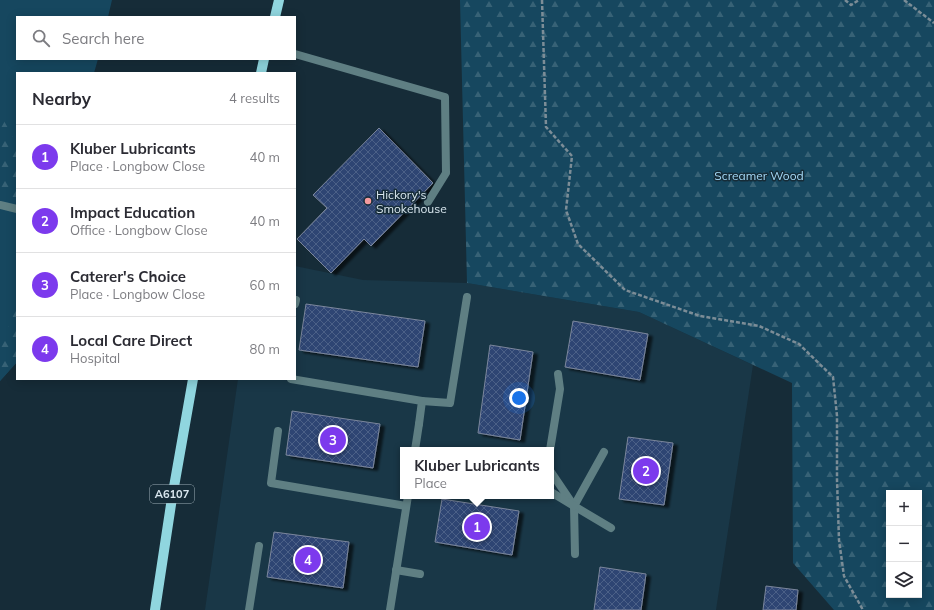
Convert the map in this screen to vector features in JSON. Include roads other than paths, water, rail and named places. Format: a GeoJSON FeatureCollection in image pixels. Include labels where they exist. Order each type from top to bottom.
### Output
{"type":"FeatureCollection","features":[{"type":"Feature","properties":{"kind":"main road"},"geometry":{"type":"LineString","coordinates":[[274,16],[279,0]]}},
{"type":"Feature","properties":{"kind":"main road"},"geometry":{"type":"LineString","coordinates":[[261,72],[264,60]]}},
{"type":"Feature","properties":{"kind":"main road","name":"A6107"},"geometry":{"type":"LineString","coordinates":[[155,610],[172,498],[193,380]]}},
{"type":"Feature","properties":{"kind":"street"},"geometry":{"type":"LineString","coordinates":[[296,54],[445,97],[446,173],[428,202]]}},
{"type":"Feature","properties":{"kind":"street"},"geometry":{"type":"LineString","coordinates":[[0,205],[16,209]]}},
{"type":"Feature","properties":{"kind":"street"},"geometry":{"type":"LineString","coordinates":[[296,380],[422,401],[450,403],[467,297]]}},
{"type":"Feature","properties":{"kind":"street"},"geometry":{"type":"LineString","coordinates":[[550,447],[560,389],[558,374]]}},
{"type":"Feature","properties":{"kind":"street"},"geometry":{"type":"LineString","coordinates":[[415,447],[422,401]]}},
{"type":"Feature","properties":{"kind":"street"},"geometry":{"type":"LineString","coordinates":[[278,431],[271,483],[406,506]]}},
{"type":"Feature","properties":{"kind":"street"},"geometry":{"type":"LineString","coordinates":[[575,554],[574,506],[604,452]]}},
{"type":"Feature","properties":{"kind":"street"},"geometry":{"type":"LineString","coordinates":[[554,476],[574,506]]}},
{"type":"Feature","properties":{"kind":"street"},"geometry":{"type":"LineString","coordinates":[[554,494],[612,528]]}},
{"type":"Feature","properties":{"kind":"street"},"geometry":{"type":"LineString","coordinates":[[390,610],[407,499]]}},
{"type":"Feature","properties":{"kind":"street"},"geometry":{"type":"LineString","coordinates":[[249,610],[259,546]]}},
{"type":"Feature","properties":{"kind":"street"},"geometry":{"type":"LineString","coordinates":[[396,570],[420,574]]}},
{"type":"Feature","properties":{"kind":"place","name":"Hickory's Smokehouse"},"geometry":{"type":"Point","coordinates":[368,201]}},
{"type":"Feature","properties":{"kind":"place","name":"Caterer's Choice"},"geometry":{"type":"Point","coordinates":[333,440]}},
{"type":"Feature","properties":{"kind":"place","name":"Impact Education"},"geometry":{"type":"Point","coordinates":[646,471]}},
{"type":"Feature","properties":{"kind":"place","name":"Kluber Lubricants"},"geometry":{"type":"Point","coordinates":[477,527]}},
{"type":"Feature","properties":{"kind":"place","name":"Local Care Direct"},"geometry":{"type":"Point","coordinates":[308,560]}},
{"type":"Feature","properties":{"kind":"park label","name":"Screamer Wood"},"geometry":{"type":"Point","coordinates":[759,175]}}]}
